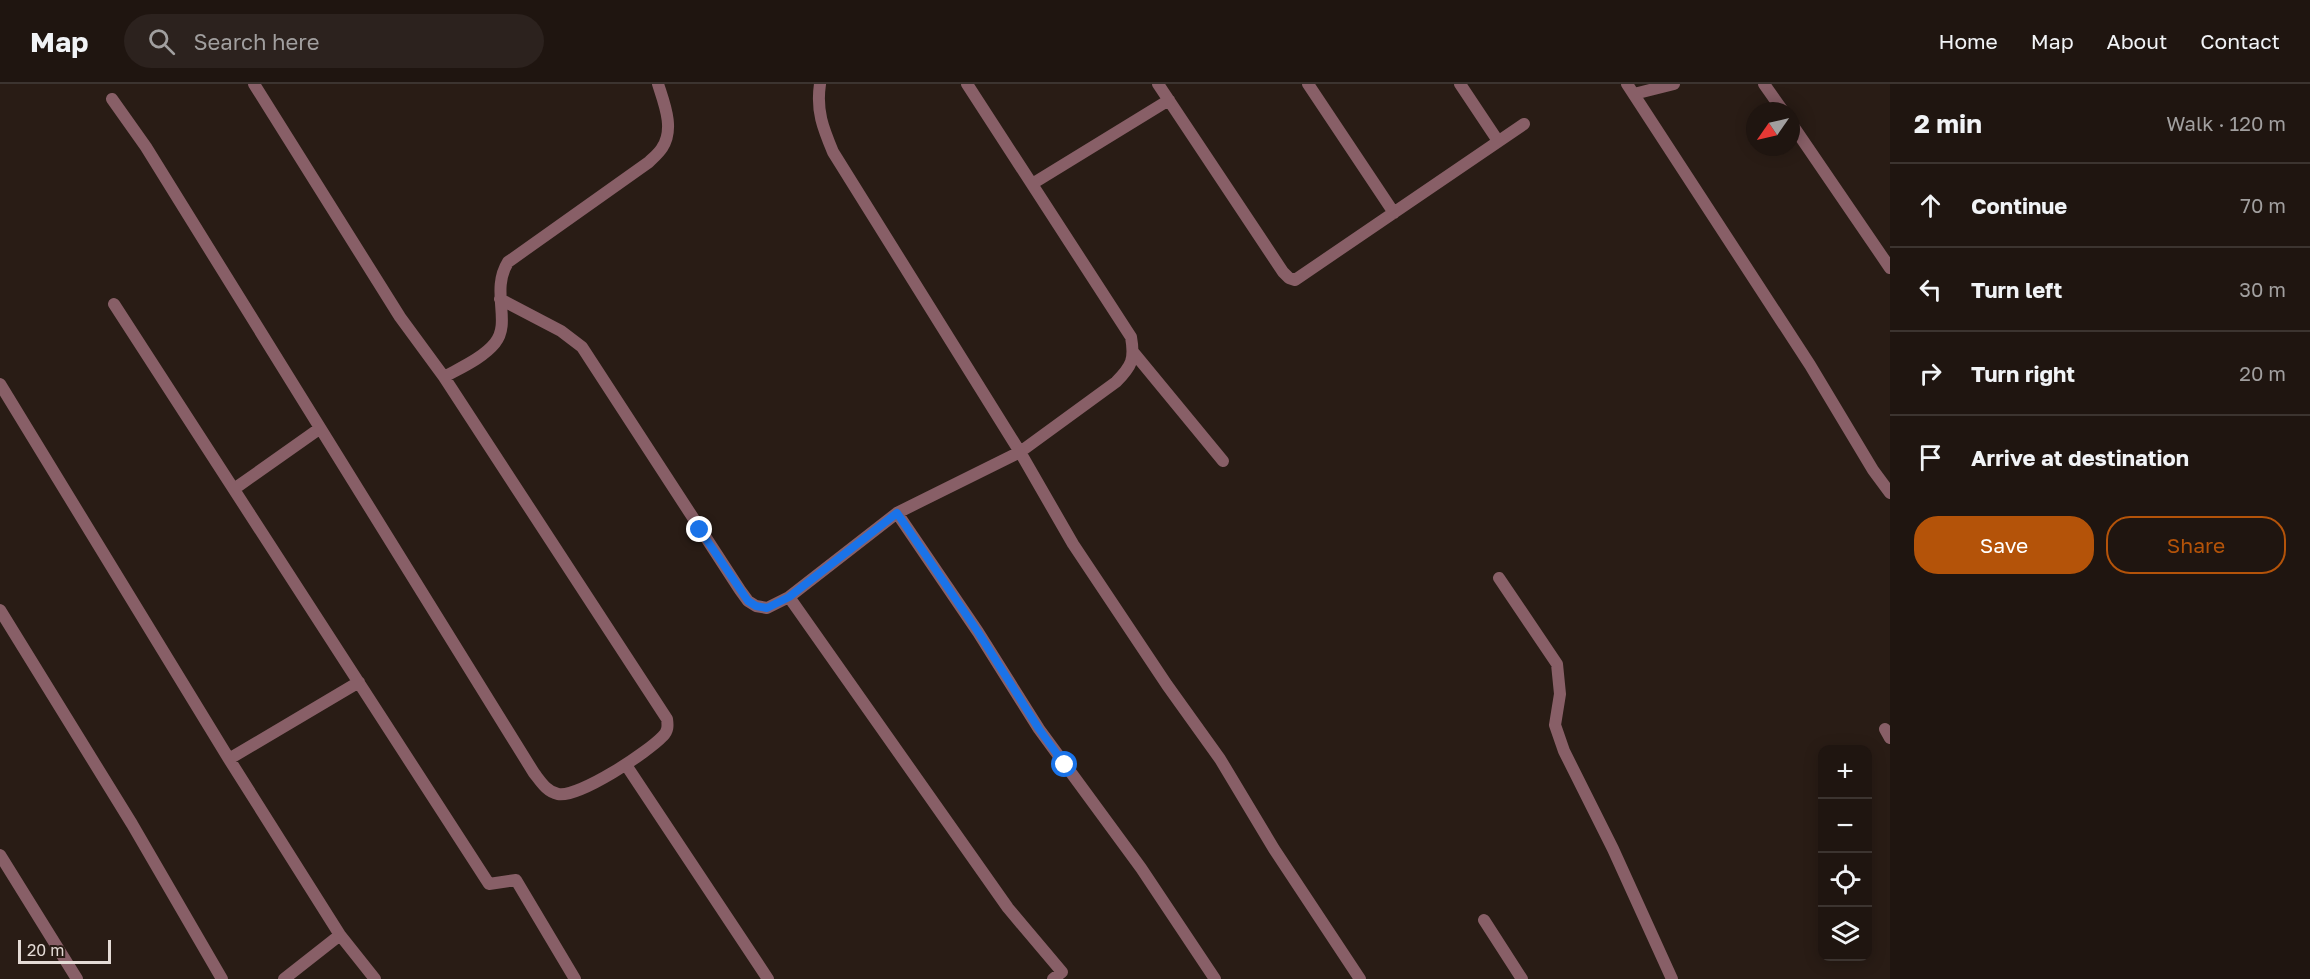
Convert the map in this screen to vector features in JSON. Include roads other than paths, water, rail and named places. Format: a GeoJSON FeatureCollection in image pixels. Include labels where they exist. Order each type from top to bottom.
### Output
{"type":"FeatureCollection","features":[{"type":"Feature","properties":{"kind":"street"},"geometry":{"type":"LineString","coordinates":[[112,99],[146,147],[534,773],[546,789],[556,794],[568,795],[626,765],[664,735],[668,727],[667,719],[444,378],[400,317],[254,84]]}},
{"type":"Feature","properties":{"kind":"street"},"geometry":{"type":"LineString","coordinates":[[444,378],[487,351],[495,342],[502,323],[501,273],[508,262],[649,162],[663,148],[669,130],[657,84]]}},
{"type":"Feature","properties":{"kind":"street"},"geometry":{"type":"LineString","coordinates":[[820,84],[817,103],[823,128],[833,152],[1020,452],[1073,544],[1167,685],[1220,759],[1274,849],[1360,979]]}},
{"type":"Feature","properties":{"kind":"street"},"geometry":{"type":"LineString","coordinates":[[966,84],[1131,337],[1134,353],[1223,461]]}},
{"type":"Feature","properties":{"kind":"street"},"geometry":{"type":"LineString","coordinates":[[1158,84],[1289,278],[1295,280],[1303,277],[1524,124]]}},
{"type":"Feature","properties":{"kind":"street"},"geometry":{"type":"LineString","coordinates":[[1308,84],[1394,213]]}},
{"type":"Feature","properties":{"kind":"street"},"geometry":{"type":"LineString","coordinates":[[1460,84],[1498,141]]}},
{"type":"Feature","properties":{"kind":"street"},"geometry":{"type":"LineString","coordinates":[[1674,84],[1630,89],[1810,365],[1873,470],[1890,493]]}},
{"type":"Feature","properties":{"kind":"street"},"geometry":{"type":"LineString","coordinates":[[1764,84],[1777,102]]}},
{"type":"Feature","properties":{"kind":"street"},"geometry":{"type":"LineString","coordinates":[[1032,184],[1169,100]]}},
{"type":"Feature","properties":{"kind":"street"},"geometry":{"type":"LineString","coordinates":[[1800,136],[1890,268]]}},
{"type":"Feature","properties":{"kind":"street"},"geometry":{"type":"LineString","coordinates":[[500,299],[561,331],[582,347],[748,601],[756,606],[767,608],[789,597],[897,513],[1020,452],[1116,382],[1128,370],[1134,353]]}},
{"type":"Feature","properties":{"kind":"street"},"geometry":{"type":"LineString","coordinates":[[114,304],[489,884],[516,880],[575,979]]}},
{"type":"Feature","properties":{"kind":"street"},"geometry":{"type":"LineString","coordinates":[[0,384],[229,759],[340,935],[375,979]]}},
{"type":"Feature","properties":{"kind":"street"},"geometry":{"type":"LineString","coordinates":[[234,489],[319,429]]}},
{"type":"Feature","properties":{"kind":"street"},"geometry":{"type":"LineString","coordinates":[[897,513],[978,632],[1039,729],[1141,868],[1215,979]]}},
{"type":"Feature","properties":{"kind":"street"},"geometry":{"type":"LineString","coordinates":[[1499,578],[1557,664],[1560,694],[1555,725],[1564,751],[1613,849],[1672,979]]}},
{"type":"Feature","properties":{"kind":"street"},"geometry":{"type":"LineString","coordinates":[[789,597],[1008,908],[1061,977]]}},
{"type":"Feature","properties":{"kind":"street"},"geometry":{"type":"LineString","coordinates":[[0,610],[132,825],[222,979]]}},
{"type":"Feature","properties":{"kind":"street"},"geometry":{"type":"LineString","coordinates":[[229,759],[358,682]]}},
{"type":"Feature","properties":{"kind":"street"},"geometry":{"type":"LineString","coordinates":[[626,765],[768,979]]}},
{"type":"Feature","properties":{"kind":"street"},"geometry":{"type":"LineString","coordinates":[[0,855],[77,979]]}},
{"type":"Feature","properties":{"kind":"street"},"geometry":{"type":"LineString","coordinates":[[1484,920],[1522,979]]}},
{"type":"Feature","properties":{"kind":"street"},"geometry":{"type":"LineString","coordinates":[[284,979],[340,935]]}}]}
